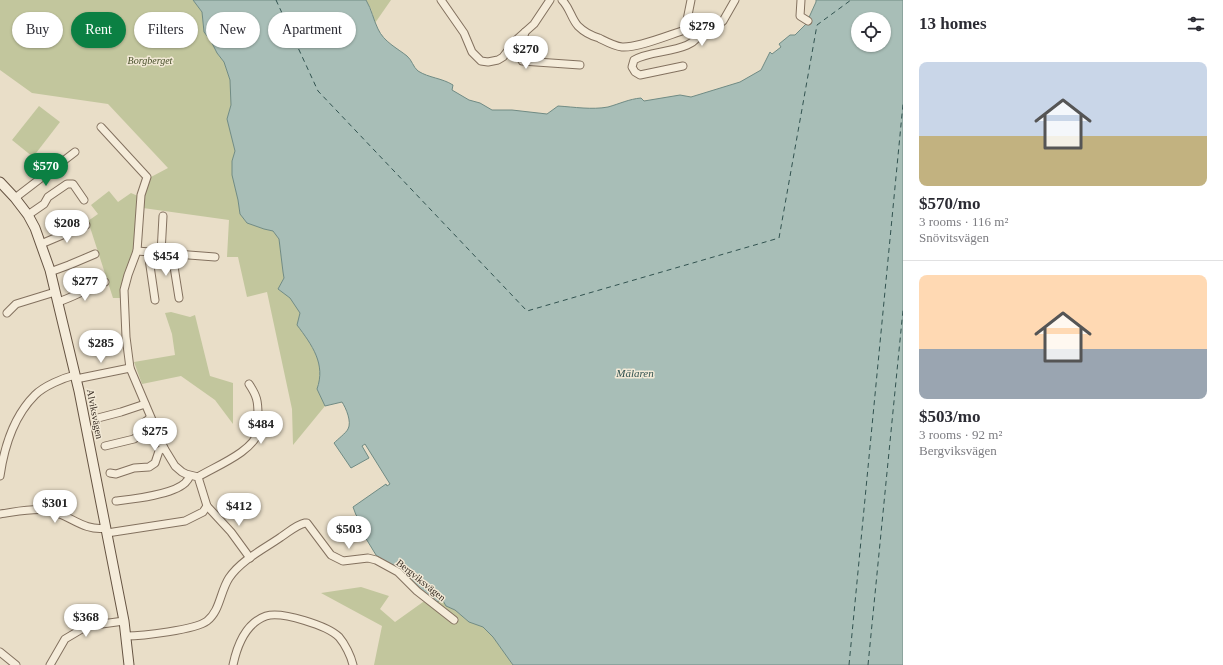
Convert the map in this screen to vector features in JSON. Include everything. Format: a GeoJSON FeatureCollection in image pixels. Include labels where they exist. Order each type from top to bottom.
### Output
{"type":"FeatureCollection","features":[{"type":"Feature","properties":{"kind":"street"},"geometry":{"type":"LineString","coordinates":[[441,0],[464,33],[472,52],[481,61],[488,62],[498,60],[503,57],[516,40],[534,24],[550,0]]}},
{"type":"Feature","properties":{"kind":"street"},"geometry":{"type":"LineString","coordinates":[[562,0],[568,6],[572,18],[579,27],[595,37],[622,47],[634,46],[685,30],[718,25],[723,21],[735,0]]}},
{"type":"Feature","properties":{"kind":"street"},"geometry":{"type":"LineString","coordinates":[[685,30],[691,0]]}},
{"type":"Feature","properties":{"kind":"street"},"geometry":{"type":"LineString","coordinates":[[802,0],[800,16],[808,21]]}},
{"type":"Feature","properties":{"kind":"street"},"geometry":{"type":"LineString","coordinates":[[683,66],[640,74],[635,72],[632,67],[634,60],[640,56],[674,49],[693,43],[703,28]]}},
{"type":"Feature","properties":{"kind":"street"},"geometry":{"type":"LineString","coordinates":[[526,30],[519,53],[522,61],[580,65]]}},
{"type":"Feature","properties":{"kind":"street"},"geometry":{"type":"LineString","coordinates":[[101,127],[147,177],[141,195],[137,251],[124,290],[126,337],[130,368],[164,448],[176,466],[186,474],[198,477],[236,456],[252,443],[258,432],[258,403],[256,394],[249,384]]}},
{"type":"Feature","properties":{"kind":"street"},"geometry":{"type":"LineString","coordinates":[[15,198],[74,152]]}},
{"type":"Feature","properties":{"kind":"street","name":"Alviksvägen"},"geometry":{"type":"LineString","coordinates":[[0,182],[28,215],[41,244],[50,272],[76,377],[124,621],[129,665]]}},
{"type":"Feature","properties":{"kind":"street"},"geometry":{"type":"LineString","coordinates":[[28,215],[44,204],[48,198],[67,184],[73,184],[84,200]]}},
{"type":"Feature","properties":{"kind":"street"},"geometry":{"type":"LineString","coordinates":[[162,253],[163,216]]}},
{"type":"Feature","properties":{"kind":"street"},"geometry":{"type":"LineString","coordinates":[[41,244],[86,225]]}},
{"type":"Feature","properties":{"kind":"street"},"geometry":{"type":"LineString","coordinates":[[137,251],[215,257]]}},
{"type":"Feature","properties":{"kind":"street"},"geometry":{"type":"LineString","coordinates":[[148,252],[155,300]]}},
{"type":"Feature","properties":{"kind":"street"},"geometry":{"type":"LineString","coordinates":[[50,272],[69,266],[95,254]]}},
{"type":"Feature","properties":{"kind":"street"},"geometry":{"type":"LineString","coordinates":[[172,254],[179,298]]}},
{"type":"Feature","properties":{"kind":"street"},"geometry":{"type":"LineString","coordinates":[[58,302],[73,297],[82,293],[86,289],[105,282]]}},
{"type":"Feature","properties":{"kind":"street"},"geometry":{"type":"LineString","coordinates":[[7,313],[16,304],[55,292]]}},
{"type":"Feature","properties":{"kind":"street"},"geometry":{"type":"LineString","coordinates":[[0,476],[9,436],[24,408],[36,394],[61,379],[130,368]]}},
{"type":"Feature","properties":{"kind":"street"},"geometry":{"type":"LineString","coordinates":[[98,418],[145,404]]}},
{"type":"Feature","properties":{"kind":"street"},"geometry":{"type":"LineString","coordinates":[[105,446],[134,439],[140,434],[142,424],[150,418]]}},
{"type":"Feature","properties":{"kind":"street"},"geometry":{"type":"LineString","coordinates":[[110,473],[116,474],[134,468],[149,467],[155,463],[159,451],[164,448]]}},
{"type":"Feature","properties":{"kind":"street"},"geometry":{"type":"LineString","coordinates":[[116,501],[142,498],[172,490],[184,484],[190,476]]}},
{"type":"Feature","properties":{"kind":"street"},"geometry":{"type":"LineString","coordinates":[[198,477],[207,506],[232,532],[250,558]]}},
{"type":"Feature","properties":{"kind":"street"},"geometry":{"type":"LineString","coordinates":[[0,514],[48,510],[92,529],[106,531],[185,521],[203,512],[207,506]]}},
{"type":"Feature","properties":{"kind":"street","name":"Bergviksvägen"},"geometry":{"type":"LineString","coordinates":[[126,636],[190,628],[203,624],[215,612],[224,586],[237,569],[250,558],[305,522],[331,555],[343,561],[368,558],[376,560],[398,572],[417,591],[454,620]]}},
{"type":"Feature","properties":{"kind":"street"},"geometry":{"type":"LineString","coordinates":[[233,665],[237,649],[251,625],[267,616],[282,615],[299,618],[320,626],[339,637],[350,656],[353,665]]}},
{"type":"Feature","properties":{"kind":"street"},"geometry":{"type":"LineString","coordinates":[[50,665],[65,639],[87,626],[124,621]]}},
{"type":"Feature","properties":{"kind":"street"},"geometry":{"type":"LineString","coordinates":[[0,652],[16,665]]}},
{"type":"Feature","properties":{"kind":"green space","name":"Borgberget"},"geometry":{"type":"Polygon","coordinates":[[[0,0],[193,0],[202,12],[204,32],[206,35],[206,48],[214,48],[224,62],[230,80],[231,105],[227,119],[235,151],[232,161],[240,214],[247,223],[273,231],[279,239],[284,278],[278,289],[290,298],[300,313],[297,325],[308,340],[319,363],[320,371],[317,389],[325,406],[293,445],[292,409],[267,292],[247,297],[238,257],[227,257],[229,220],[143,208],[144,195],[151,177],[168,168],[108,104],[32,93],[0,70],[0,0]]]}},
{"type":"Feature","properties":{"kind":"green space"},"geometry":{"type":"Polygon","coordinates":[[[366,0],[391,0],[375,23],[371,9],[366,0]]]}},
{"type":"Feature","properties":{"kind":"green space"},"geometry":{"type":"Polygon","coordinates":[[[39,106],[60,122],[33,157],[12,140],[39,106]]]}},
{"type":"Feature","properties":{"kind":"green space"},"geometry":{"type":"Polygon","coordinates":[[[109,191],[118,202],[131,193],[138,196],[134,252],[125,272],[120,298],[113,298],[88,221],[98,214],[91,205],[109,191]]]}},
{"type":"Feature","properties":{"kind":"green space"},"geometry":{"type":"Polygon","coordinates":[[[171,312],[190,317],[195,315],[210,376],[233,383],[233,424],[215,400],[181,376],[142,384],[134,362],[175,355],[172,334],[165,313],[171,312]]]}},
{"type":"Feature","properties":{"kind":"green space"},"geometry":{"type":"Polygon","coordinates":[[[361,587],[389,596],[380,609],[395,622],[423,602],[437,602],[442,599],[446,606],[455,610],[469,622],[483,627],[493,637],[513,665],[374,665],[382,626],[321,593],[361,587]]]}},
{"type":"Feature","properties":{"kind":"water","name":"Mälaren"},"geometry":{"type":"Polygon","coordinates":[[[193,0],[366,0],[381,34],[387,41],[409,58],[418,71],[453,85],[452,90],[469,100],[480,103],[492,110],[512,110],[547,114],[558,106],[602,108],[632,99],[641,98],[644,101],[680,95],[691,97],[740,82],[761,70],[770,52],[772,54],[781,47],[779,44],[790,35],[795,35],[806,24],[816,0],[903,0],[903,665],[513,665],[493,637],[483,627],[469,622],[455,610],[446,606],[442,599],[437,602],[402,571],[391,566],[376,555],[365,537],[360,519],[356,515],[353,507],[386,484],[387,486],[390,484],[365,444],[362,446],[369,458],[351,468],[334,443],[348,429],[348,415],[342,402],[325,406],[317,389],[320,371],[319,363],[308,340],[297,325],[300,313],[290,298],[278,289],[284,278],[279,239],[273,231],[247,223],[240,214],[232,175],[232,161],[235,151],[227,119],[231,105],[230,80],[224,62],[214,48],[260,48],[260,12],[206,12],[206,35],[204,32],[202,12],[193,0]]]}},
{"type":"Feature","properties":{"kind":"ferry route"},"geometry":{"type":"LineString","coordinates":[[276,0],[318,91],[527,311],[779,238],[817,25],[851,0]]}},
{"type":"Feature","properties":{"kind":"ferry route"},"geometry":{"type":"LineString","coordinates":[[849,665],[903,104]]}},
{"type":"Feature","properties":{"kind":"ferry route"},"geometry":{"type":"LineString","coordinates":[[868,665],[903,310]]}}]}
